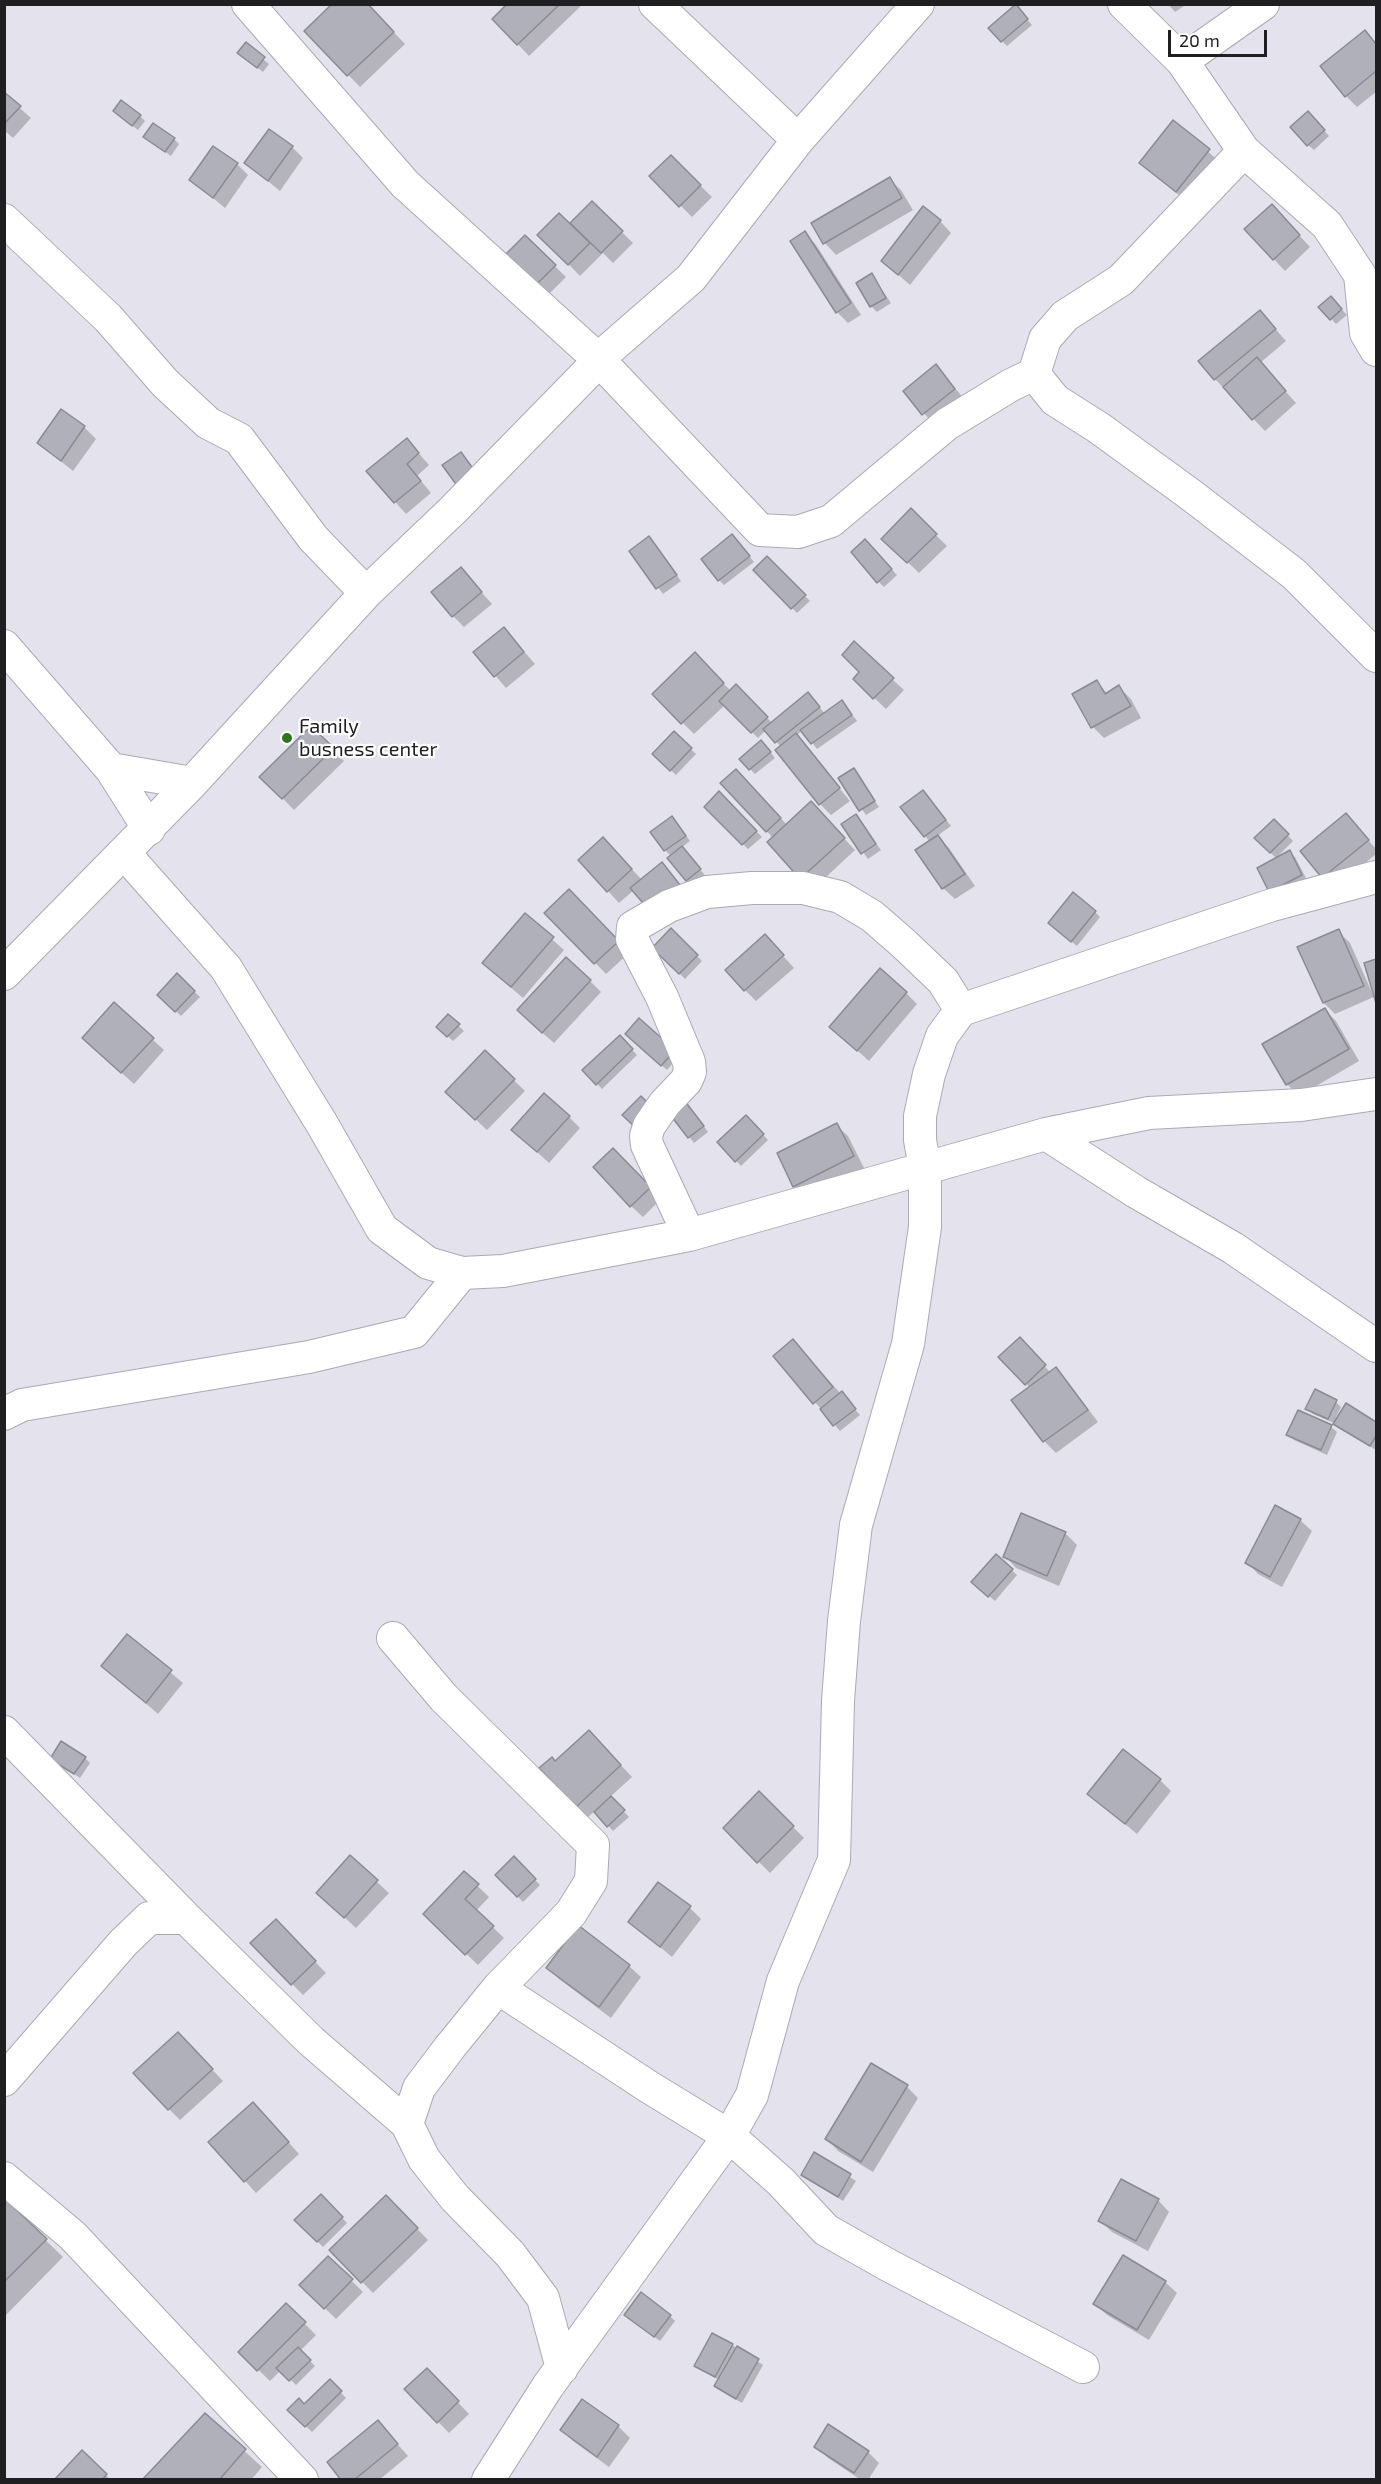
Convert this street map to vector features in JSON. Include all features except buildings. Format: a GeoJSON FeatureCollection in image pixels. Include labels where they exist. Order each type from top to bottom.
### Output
{"type":"FeatureCollection","features":[{"type":"Feature","properties":{"kind":"street"},"geometry":{"type":"LineString","coordinates":[[248,4],[405,184],[598,360],[760,530],[798,532],[831,521],[947,424],[1011,385],[1034,374],[1046,339],[1065,316],[1121,280],[1244,151]]}},
{"type":"Feature","properties":{"kind":"street"},"geometry":{"type":"LineString","coordinates":[[655,4],[798,140]]}},
{"type":"Feature","properties":{"kind":"street"},"geometry":{"type":"LineString","coordinates":[[4,974],[192,783],[366,593],[461,502],[598,360],[691,278],[798,140],[918,4]]}},
{"type":"Feature","properties":{"kind":"street"},"geometry":{"type":"LineString","coordinates":[[1124,4],[1182,61],[1244,151],[1327,225],[1360,275],[1366,333],[1377,350]]}},
{"type":"Feature","properties":{"kind":"street"},"geometry":{"type":"LineString","coordinates":[[1182,61],[1263,4]]}},
{"type":"Feature","properties":{"kind":"street"},"geometry":{"type":"LineString","coordinates":[[4,219],[108,318],[165,383],[208,423],[239,439],[313,538],[366,593]]}},
{"type":"Feature","properties":{"kind":"street"},"geometry":{"type":"LineString","coordinates":[[1034,374],[1055,400],[1099,428],[1294,574],[1377,656]]}},
{"type":"Feature","properties":{"kind":"street"},"geometry":{"type":"LineString","coordinates":[[4,646],[111,769],[148,828]]}},
{"type":"Feature","properties":{"kind":"street"},"geometry":{"type":"LineString","coordinates":[[111,769],[192,783]]}},
{"type":"Feature","properties":{"kind":"street"},"geometry":{"type":"LineString","coordinates":[[124,853],[226,968],[322,1124],[382,1229],[428,1263],[462,1273],[503,1271],[689,1235],[1046,1134],[1149,1113],[1301,1105],[1377,1094]]}},
{"type":"Feature","properties":{"kind":"street"},"geometry":{"type":"LineString","coordinates":[[488,2480],[562,2368],[729,2136],[752,2095],[783,1981],[834,1860],[838,1701],[844,1621],[856,1525],[884,1420],[908,1344],[925,1227],[925,1168],[920,1140],[920,1116],[929,1074],[942,1036],[961,1010],[1272,904],[1377,877]]}},
{"type":"Feature","properties":{"kind":"street"},"geometry":{"type":"LineString","coordinates":[[689,1235],[647,1145],[646,1136],[649,1126],[664,1103],[686,1081],[690,1072],[689,1062],[662,997],[632,939],[633,927],[669,906],[707,892],[752,888],[803,888],[840,897],[872,916],[903,943],[943,981],[961,1010]]}},
{"type":"Feature","properties":{"kind":"street"},"geometry":{"type":"LineString","coordinates":[[1046,1134],[1136,1192],[1233,1248],[1377,1346]]}},
{"type":"Feature","properties":{"kind":"street"},"geometry":{"type":"LineString","coordinates":[[4,1414],[22,1405],[309,1357],[414,1332],[462,1273]]}},
{"type":"Feature","properties":{"kind":"street"},"geometry":{"type":"LineString","coordinates":[[393,1638],[444,1698],[593,1845],[591,1881],[571,1913],[498,1988],[418,2088],[407,2124]]}},
{"type":"Feature","properties":{"kind":"street"},"geometry":{"type":"LineString","coordinates":[[4,1732],[186,1918],[311,2041],[407,2124],[424,2158],[449,2190],[510,2254],[543,2298],[562,2368]]}},
{"type":"Feature","properties":{"kind":"street"},"geometry":{"type":"LineString","coordinates":[[4,2080],[116,1952],[149,1918],[186,1918]]}},
{"type":"Feature","properties":{"kind":"street"},"geometry":{"type":"LineString","coordinates":[[498,1988],[649,2087],[729,2136],[781,2182],[826,2230],[1083,2367]]}},
{"type":"Feature","properties":{"kind":"street"},"geometry":{"type":"LineString","coordinates":[[4,2178],[73,2236],[302,2480]]}},
{"type":"Feature","properties":{"kind":"place","name":"Family busness center"},"geometry":{"type":"Point","coordinates":[287,738]}}]}
